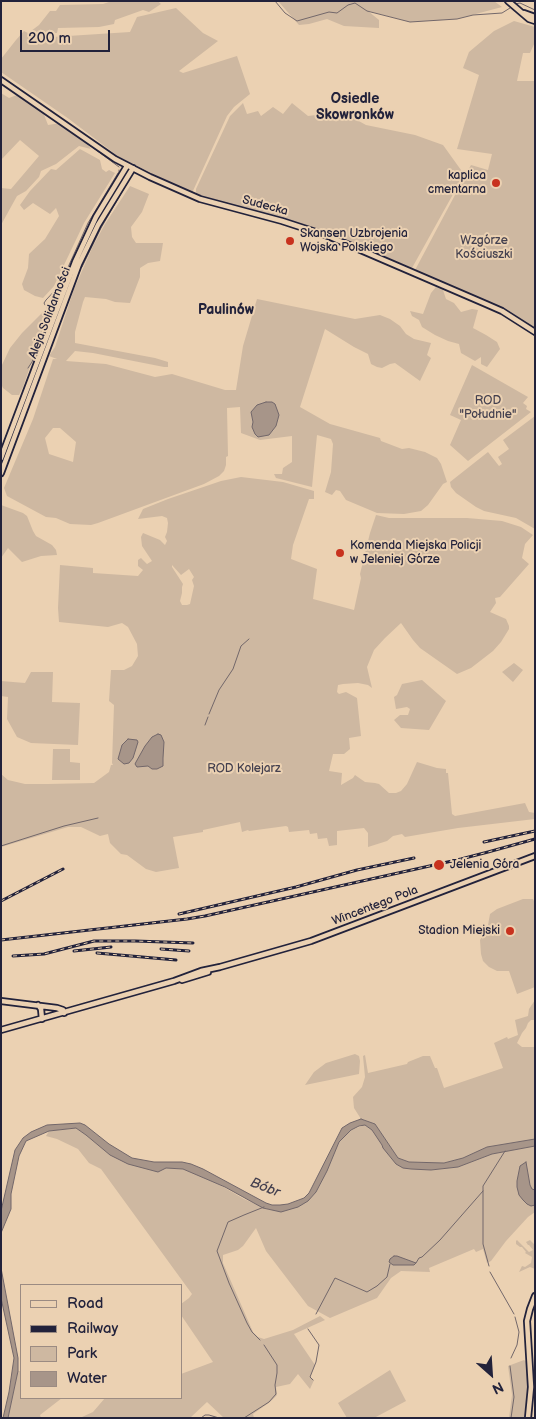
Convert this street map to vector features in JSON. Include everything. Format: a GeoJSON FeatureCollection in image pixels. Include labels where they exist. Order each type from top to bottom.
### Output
{"type":"FeatureCollection","features":[{"type":"Feature","properties":{"kind":"street"},"geometry":{"type":"LineString","coordinates":[[508,1],[529,19],[535,21]]}},
{"type":"Feature","properties":{"kind":"street"},"geometry":{"type":"LineString","coordinates":[[520,12],[535,17]]}},
{"type":"Feature","properties":{"kind":"street","name":"Sudecka"},"geometry":{"type":"LineString","coordinates":[[1,80],[130,167],[200,199],[329,236],[502,311],[535,332]]}},
{"type":"Feature","properties":{"kind":"street","name":"Aleja Solidarności"},"geometry":{"type":"LineString","coordinates":[[1,458],[74,262],[96,217],[130,167]]}},
{"type":"Feature","properties":{"kind":"street","name":"Aleja Solidarności"},"geometry":{"type":"LineString","coordinates":[[1,473],[79,264],[98,224],[130,167]]}},
{"type":"Feature","properties":{"kind":"street","name":"Wincentego Pola"},"geometry":{"type":"LineString","coordinates":[[1,1030],[176,980],[186,979],[323,936],[535,856]]}},
{"type":"Feature","properties":{"kind":"street"},"geometry":{"type":"LineString","coordinates":[[1,1001],[60,1009],[64,1013]]}},
{"type":"Feature","properties":{"kind":"street"},"geometry":{"type":"LineString","coordinates":[[38,1005],[41,1010],[42,1019]]}},
{"type":"Feature","properties":{"kind":"street"},"geometry":{"type":"LineString","coordinates":[[528,1418],[531,1386],[527,1322],[535,1296]]}},
{"type":"Feature","properties":{"kind":"green space"},"geometry":{"type":"Polygon","coordinates":[[[112,1],[158,1],[161,4],[149,12],[143,10],[115,20],[114,24],[99,27],[58,28],[57,33],[41,34],[31,31],[39,25],[50,11],[56,11],[60,5],[103,4],[112,1]]]}},
{"type":"Feature","properties":{"kind":"green space"},"geometry":{"type":"Polygon","coordinates":[[[278,1],[494,1],[502,7],[457,19],[410,22],[368,11],[379,20],[379,28],[344,26],[327,19],[299,25],[278,1]]]}},
{"type":"Feature","properties":{"kind":"green space"},"geometry":{"type":"Polygon","coordinates":[[[176,8],[203,33],[218,41],[179,71],[183,73],[237,56],[250,94],[234,107],[227,116],[192,193],[119,157],[69,119],[1,72],[1,59],[24,31],[37,38],[130,32],[137,17],[176,8]]]}},
{"type":"Feature","properties":{"kind":"green space","name":"Wzgórze Kościuszki"},"geometry":{"type":"Polygon","coordinates":[[[514,21],[535,27],[535,42],[530,53],[523,53],[517,81],[535,81],[535,332],[502,311],[414,272],[471,165],[488,170],[492,154],[457,149],[479,75],[463,68],[469,52],[494,31],[514,21]]]}},
{"type":"Feature","properties":{"kind":"green space"},"geometry":{"type":"Polygon","coordinates":[[[1,93],[9,98],[17,95],[30,103],[43,112],[48,125],[61,123],[86,142],[91,149],[79,146],[56,164],[41,171],[39,177],[26,191],[17,196],[1,225],[1,188],[11,189],[39,156],[20,140],[1,160],[1,93]]]}},
{"type":"Feature","properties":{"kind":"green space"},"geometry":{"type":"Polygon","coordinates":[[[243,103],[247,114],[258,111],[261,116],[273,107],[283,114],[292,103],[308,116],[340,112],[366,125],[415,135],[443,145],[461,170],[462,175],[412,268],[330,233],[196,194],[196,189],[230,116],[243,103]]]}},
{"type":"Feature","properties":{"kind":"green space"},"geometry":{"type":"Polygon","coordinates":[[[80,149],[100,160],[102,169],[106,172],[109,170],[115,173],[84,223],[54,286],[43,298],[35,296],[24,290],[22,284],[28,268],[29,254],[45,239],[59,216],[56,208],[50,214],[33,203],[24,210],[20,205],[30,191],[51,169],[56,170],[80,149]]]}},
{"type":"Feature","properties":{"kind":"green space"},"geometry":{"type":"Polygon","coordinates":[[[124,175],[126,176],[97,224],[78,263],[6,453],[76,262],[98,218],[124,175]]]}},
{"type":"Feature","properties":{"kind":"green space"},"geometry":{"type":"Polygon","coordinates":[[[130,186],[149,194],[142,212],[131,227],[132,237],[136,243],[163,243],[160,261],[148,263],[140,268],[140,277],[130,303],[85,297],[75,332],[75,343],[155,358],[168,362],[168,367],[75,351],[66,361],[106,364],[155,377],[172,374],[225,390],[236,390],[243,346],[257,299],[355,319],[380,315],[400,326],[406,334],[414,339],[431,343],[427,355],[431,358],[420,381],[395,363],[382,368],[371,364],[368,354],[325,329],[300,407],[330,424],[380,438],[381,441],[402,449],[409,448],[425,452],[437,458],[447,482],[443,484],[428,505],[421,511],[404,514],[377,513],[346,500],[340,491],[336,490],[332,495],[325,492],[331,472],[333,444],[331,439],[317,435],[312,487],[276,478],[274,474],[282,474],[283,468],[292,462],[292,436],[260,440],[241,433],[240,407],[227,408],[228,456],[226,457],[224,471],[204,484],[91,525],[70,524],[56,518],[46,517],[7,496],[4,488],[33,419],[53,359],[57,359],[49,356],[55,347],[74,289],[105,224],[130,186]],[[53,428],[45,438],[49,454],[73,462],[76,442],[60,428],[53,428]]]}},
{"type":"Feature","properties":{"kind":"green space"},"geometry":{"type":"Polygon","coordinates":[[[436,287],[443,290],[446,299],[454,303],[461,312],[472,309],[478,310],[473,328],[497,342],[500,349],[487,367],[481,364],[481,357],[475,361],[461,353],[459,344],[435,335],[422,327],[419,320],[412,316],[410,311],[423,314],[431,293],[436,287]]]}},
{"type":"Feature","properties":{"kind":"green space"},"geometry":{"type":"Polygon","coordinates":[[[50,307],[52,310],[45,323],[23,387],[19,395],[12,395],[1,384],[1,367],[10,348],[22,333],[50,307]]]}},
{"type":"Feature","properties":{"kind":"green space","name":"ROD \"Południe\""},"geometry":{"type":"Polygon","coordinates":[[[472,365],[528,397],[523,403],[527,406],[526,409],[531,412],[468,461],[450,445],[461,420],[450,415],[472,365]]]}},
{"type":"Feature","properties":{"kind":"green space"},"geometry":{"type":"Polygon","coordinates":[[[535,416],[535,529],[516,518],[484,511],[476,507],[456,493],[451,487],[450,482],[488,452],[499,466],[502,464],[498,457],[509,449],[503,440],[535,416]]]}},
{"type":"Feature","properties":{"kind":"green space","name":"ROD Kolejarz"},"geometry":{"type":"Polygon","coordinates":[[[241,477],[283,482],[314,491],[314,499],[309,499],[293,545],[291,559],[317,569],[313,599],[354,610],[361,578],[360,574],[376,515],[389,518],[467,518],[502,521],[521,527],[533,535],[525,544],[522,558],[529,564],[500,597],[495,598],[496,603],[490,612],[506,619],[509,629],[493,651],[471,668],[457,674],[420,648],[401,623],[374,650],[367,667],[372,688],[358,683],[338,685],[337,692],[339,694],[346,692],[357,698],[361,736],[349,738],[350,749],[344,754],[333,754],[329,771],[342,773],[341,785],[355,775],[365,782],[379,784],[389,793],[396,793],[401,791],[407,784],[417,762],[446,769],[452,814],[455,816],[525,803],[529,812],[535,813],[535,819],[458,828],[405,837],[402,834],[368,847],[368,833],[364,828],[337,831],[337,845],[329,846],[327,838],[318,839],[317,833],[310,834],[309,830],[289,832],[286,826],[242,832],[240,822],[203,830],[203,832],[173,837],[179,868],[156,872],[146,869],[127,855],[121,854],[110,843],[108,834],[100,836],[81,827],[68,827],[1,847],[1,774],[8,780],[25,784],[48,784],[94,783],[109,772],[111,765],[113,765],[114,705],[109,701],[111,670],[124,670],[132,666],[138,656],[137,644],[128,627],[122,623],[108,627],[59,622],[60,565],[93,568],[93,573],[138,576],[143,570],[138,566],[138,560],[141,558],[147,564],[152,561],[142,546],[141,537],[143,533],[160,540],[165,545],[167,541],[165,537],[168,523],[167,518],[162,516],[138,519],[143,509],[221,481],[241,477]],[[172,565],[183,584],[180,601],[182,605],[187,605],[190,604],[194,586],[192,580],[194,577],[189,569],[181,575],[172,565]]]}},
{"type":"Feature","properties":{"kind":"green space"},"geometry":{"type":"Polygon","coordinates":[[[1,505],[27,516],[36,536],[52,545],[57,555],[41,556],[22,562],[8,548],[1,558],[1,505]]]}},
{"type":"Feature","properties":{"kind":"green space"},"geometry":{"type":"Polygon","coordinates":[[[514,663],[523,670],[513,682],[502,672],[514,663]]]}},
{"type":"Feature","properties":{"kind":"green space"},"geometry":{"type":"Polygon","coordinates":[[[31,672],[53,672],[52,702],[80,703],[78,745],[31,743],[17,737],[7,719],[8,697],[1,696],[1,681],[25,683],[31,672]]]}},
{"type":"Feature","properties":{"kind":"green space"},"geometry":{"type":"Polygon","coordinates":[[[422,680],[446,701],[429,730],[401,728],[394,720],[400,715],[408,715],[410,709],[407,707],[396,709],[394,697],[397,695],[402,684],[422,680]]]}},
{"type":"Feature","properties":{"kind":"green space"},"geometry":{"type":"Polygon","coordinates":[[[53,749],[70,749],[70,762],[80,763],[80,780],[52,780],[53,749]]]}},
{"type":"Feature","properties":{"kind":"green space","name":"Stadion Miejski"},"geometry":{"type":"Polygon","coordinates":[[[523,899],[533,899],[535,903],[535,987],[517,994],[509,971],[497,971],[483,961],[480,940],[488,925],[490,914],[497,909],[523,899]]]}},
{"type":"Feature","properties":{"kind":"green space"},"geometry":{"type":"Polygon","coordinates":[[[535,1000],[535,1020],[531,1020],[528,1023],[517,1043],[522,1047],[535,1047],[535,1139],[487,1147],[463,1158],[444,1163],[409,1162],[398,1158],[375,1124],[361,1119],[354,1108],[353,1097],[362,1087],[365,1077],[363,1056],[365,1055],[368,1073],[407,1064],[423,1056],[430,1056],[435,1068],[437,1068],[444,1088],[503,1068],[494,1043],[507,1037],[508,1039],[518,1035],[515,1020],[528,1016],[529,1009],[535,1000]]]}},
{"type":"Feature","properties":{"kind":"green space"},"geometry":{"type":"Polygon","coordinates":[[[355,1054],[359,1056],[360,1061],[359,1074],[305,1085],[314,1072],[326,1063],[355,1054]]]}},
{"type":"Feature","properties":{"kind":"green space"},"geometry":{"type":"Polygon","coordinates":[[[365,1125],[372,1130],[396,1164],[431,1170],[458,1167],[492,1154],[535,1146],[535,1212],[506,1241],[491,1261],[487,1263],[483,1249],[476,1252],[474,1249],[429,1268],[430,1272],[401,1271],[391,1278],[377,1298],[330,1318],[308,1306],[266,1251],[256,1228],[243,1246],[238,1250],[223,1255],[223,1263],[253,1332],[258,1337],[264,1339],[293,1330],[320,1316],[325,1320],[294,1334],[315,1365],[310,1377],[314,1380],[310,1389],[298,1374],[290,1384],[276,1387],[277,1395],[253,1414],[254,1418],[224,1418],[207,1402],[190,1418],[72,1418],[82,1417],[93,1412],[104,1399],[182,1399],[182,1374],[213,1362],[182,1316],[182,1303],[192,1294],[101,1169],[89,1163],[78,1149],[46,1136],[49,1131],[76,1128],[110,1155],[166,1168],[183,1169],[215,1182],[244,1199],[270,1210],[308,1201],[320,1185],[339,1142],[351,1130],[365,1125]]]}},
{"type":"Feature","properties":{"kind":"green space"},"geometry":{"type":"Polygon","coordinates":[[[517,1240],[529,1252],[533,1250],[526,1242],[530,1240],[535,1245],[535,1269],[530,1267],[519,1272],[522,1266],[525,1267],[531,1263],[532,1257],[516,1244],[517,1240]]]}},
{"type":"Feature","properties":{"kind":"green space"},"geometry":{"type":"Polygon","coordinates":[[[524,1360],[528,1363],[529,1387],[526,1418],[509,1418],[512,1395],[508,1366],[524,1360]]]}},
{"type":"Feature","properties":{"kind":"green space"},"geometry":{"type":"Polygon","coordinates":[[[390,1370],[406,1401],[374,1418],[347,1418],[338,1403],[390,1370]]]}},
{"type":"Feature","properties":{"kind":"green space"},"geometry":{"type":"Polygon","coordinates":[[[18,1371],[20,1371],[20,1399],[61,1399],[40,1415],[41,1418],[8,1418],[18,1371]]]}},
{"type":"Feature","properties":{"kind":"water"},"geometry":{"type":"Polygon","coordinates":[[[266,402],[275,404],[279,415],[276,426],[269,435],[258,437],[252,427],[251,412],[257,405],[266,402]]]}},
{"type":"Feature","properties":{"kind":"water"},"geometry":{"type":"Polygon","coordinates":[[[158,734],[161,735],[164,742],[163,766],[157,769],[152,769],[148,766],[137,767],[135,764],[145,746],[152,737],[158,734]]]}},
{"type":"Feature","properties":{"kind":"water"},"geometry":{"type":"Polygon","coordinates":[[[128,739],[137,740],[138,742],[133,758],[129,763],[124,764],[118,759],[122,745],[128,739]]]}},
{"type":"Feature","properties":{"kind":"water"},"geometry":{"type":"Polygon","coordinates":[[[361,1119],[375,1124],[398,1158],[409,1162],[444,1163],[463,1158],[487,1147],[535,1139],[535,1146],[492,1154],[458,1167],[431,1170],[411,1169],[403,1168],[396,1164],[372,1130],[365,1125],[359,1126],[351,1130],[339,1142],[316,1192],[308,1201],[298,1207],[281,1212],[263,1208],[225,1187],[183,1169],[166,1168],[158,1172],[128,1164],[110,1155],[76,1128],[49,1131],[26,1141],[19,1156],[11,1194],[11,1209],[1,1233],[1,1211],[15,1150],[23,1138],[47,1125],[80,1123],[132,1158],[154,1162],[182,1162],[191,1164],[266,1203],[280,1205],[304,1198],[309,1193],[342,1128],[361,1119]]]}},
{"type":"Feature","properties":{"kind":"water"},"geometry":{"type":"Polygon","coordinates":[[[526,1162],[530,1185],[535,1190],[535,1205],[531,1206],[519,1195],[517,1187],[520,1166],[526,1162]]]}},
{"type":"Feature","properties":{"kind":"water"},"geometry":{"type":"Polygon","coordinates":[[[394,1256],[416,1263],[414,1265],[393,1265],[389,1262],[394,1256]]]}},
{"type":"Feature","properties":{"kind":"water"},"geometry":{"type":"Polygon","coordinates":[[[1,1268],[18,1358],[18,1371],[8,1418],[3,1418],[14,1358],[1,1298],[1,1268]]]}},
{"type":"Feature","properties":{"kind":"waterway"},"geometry":{"type":"LineString","coordinates":[[275,1],[285,13],[297,21],[329,12],[337,13],[348,5],[355,3],[367,11],[410,22],[457,19],[473,15],[502,13],[510,8]]}},
{"type":"Feature","properties":{"kind":"waterway"},"geometry":{"type":"LineString","coordinates":[[515,4],[520,3],[535,10]]}},
{"type":"Feature","properties":{"kind":"waterway"},"geometry":{"type":"LineString","coordinates":[[84,141],[119,167]]}},
{"type":"Feature","properties":{"kind":"waterway"},"geometry":{"type":"LineString","coordinates":[[45,305],[46,300],[60,285],[88,223],[118,173]]}},
{"type":"Feature","properties":{"kind":"waterway"},"geometry":{"type":"LineString","coordinates":[[82,267],[101,228],[129,180]]}},
{"type":"Feature","properties":{"kind":"waterway"},"geometry":{"type":"LineString","coordinates":[[28,368],[50,316],[47,308]]}},
{"type":"Feature","properties":{"kind":"waterway"},"geometry":{"type":"LineString","coordinates":[[209,714],[219,690],[233,669],[241,646],[249,639]]}},
{"type":"Feature","properties":{"kind":"waterway"},"geometry":{"type":"LineString","coordinates":[[205,725],[208,717]]}},
{"type":"Feature","properties":{"kind":"waterway"},"geometry":{"type":"LineString","coordinates":[[1,846],[64,826],[98,818]]}},
{"type":"Feature","properties":{"kind":"waterway"},"geometry":{"type":"LineString","coordinates":[[489,1266],[483,1244],[483,1186],[505,1151]]}},
{"type":"Feature","properties":{"kind":"waterway"},"geometry":{"type":"LineString","coordinates":[[416,1263],[419,1258],[440,1240],[483,1191]]}},
{"type":"Feature","properties":{"kind":"waterway"},"geometry":{"type":"LineString","coordinates":[[260,1340],[247,1323],[217,1251],[228,1222],[264,1207]]}},
{"type":"Feature","properties":{"kind":"waterway"},"geometry":{"type":"LineString","coordinates":[[316,1314],[335,1278],[367,1292],[387,1277],[390,1264]]}},
{"type":"Feature","properties":{"kind":"waterway"},"geometry":{"type":"LineString","coordinates":[[490,1272],[514,1314]]}},
{"type":"Feature","properties":{"kind":"waterway"},"geometry":{"type":"LineString","coordinates":[[511,1358],[517,1345],[519,1332],[515,1317]]}},
{"type":"Feature","properties":{"kind":"waterway"},"geometry":{"type":"LineString","coordinates":[[308,1329],[319,1345],[316,1362],[310,1377],[313,1380]]}},
{"type":"Feature","properties":{"kind":"waterway"},"geometry":{"type":"LineString","coordinates":[[244,1418],[269,1402],[276,1394],[277,1365],[264,1345]]}},
{"type":"Feature","properties":{"kind":"waterway"},"geometry":{"type":"LineString","coordinates":[[510,1366],[514,1397],[511,1418]]}},
{"type":"Feature","properties":{"kind":"waterway"},"geometry":{"type":"LineString","coordinates":[[201,1418],[205,1415],[219,1418]]}},
{"type":"Feature","properties":{"kind":"railway"},"geometry":{"type":"LineString","coordinates":[[484,842],[535,831]]}},
{"type":"Feature","properties":{"kind":"railway"},"geometry":{"type":"LineString","coordinates":[[1,940],[205,916],[461,859],[535,839]]}},
{"type":"Feature","properties":{"kind":"railway"},"geometry":{"type":"LineString","coordinates":[[179,914],[296,887],[357,870],[414,858]]}},
{"type":"Feature","properties":{"kind":"railway"},"geometry":{"type":"LineString","coordinates":[[1,901],[63,869]]}},
{"type":"Feature","properties":{"kind":"railway"},"geometry":{"type":"LineString","coordinates":[[13,956],[44,954],[94,941],[193,943]]}},
{"type":"Feature","properties":{"kind":"railway"},"geometry":{"type":"LineString","coordinates":[[74,951],[111,947]]}},
{"type":"Feature","properties":{"kind":"railway"},"geometry":{"type":"LineString","coordinates":[[161,949],[189,951]]}},
{"type":"Feature","properties":{"kind":"railway"},"geometry":{"type":"LineString","coordinates":[[97,953],[176,960]]}},
{"type":"Feature","properties":{"kind":"place","name":"kaplica cmentarna"},"geometry":{"type":"Point","coordinates":[496,183]}},
{"type":"Feature","properties":{"kind":"place","name":"Skansen Uzbrojenia Wojska Polskiego"},"geometry":{"type":"Point","coordinates":[290,241]}},
{"type":"Feature","properties":{"kind":"place","name":"Komenda Miejska Policji w Jeleniej Górze"},"geometry":{"type":"Point","coordinates":[340,553]}},
{"type":"Feature","properties":{"kind":"place","name":"Jelenia Góra"},"geometry":{"type":"Point","coordinates":[439,865]}},
{"type":"Feature","properties":{"kind":"place","name":"Stadion Miejski"},"geometry":{"type":"Point","coordinates":[510,931]}},
{"type":"Feature","properties":{"kind":"district","name":"Osiedle Skowronków"},"geometry":{"type":"Point","coordinates":[355,108]}},
{"type":"Feature","properties":{"kind":"district","name":"Paulinów"},"geometry":{"type":"Point","coordinates":[226,310]}},
{"type":"Feature","properties":{"kind":"water label","name":"Bóbr"},"geometry":{"type":"Point","coordinates":[265,1188]}}]}
